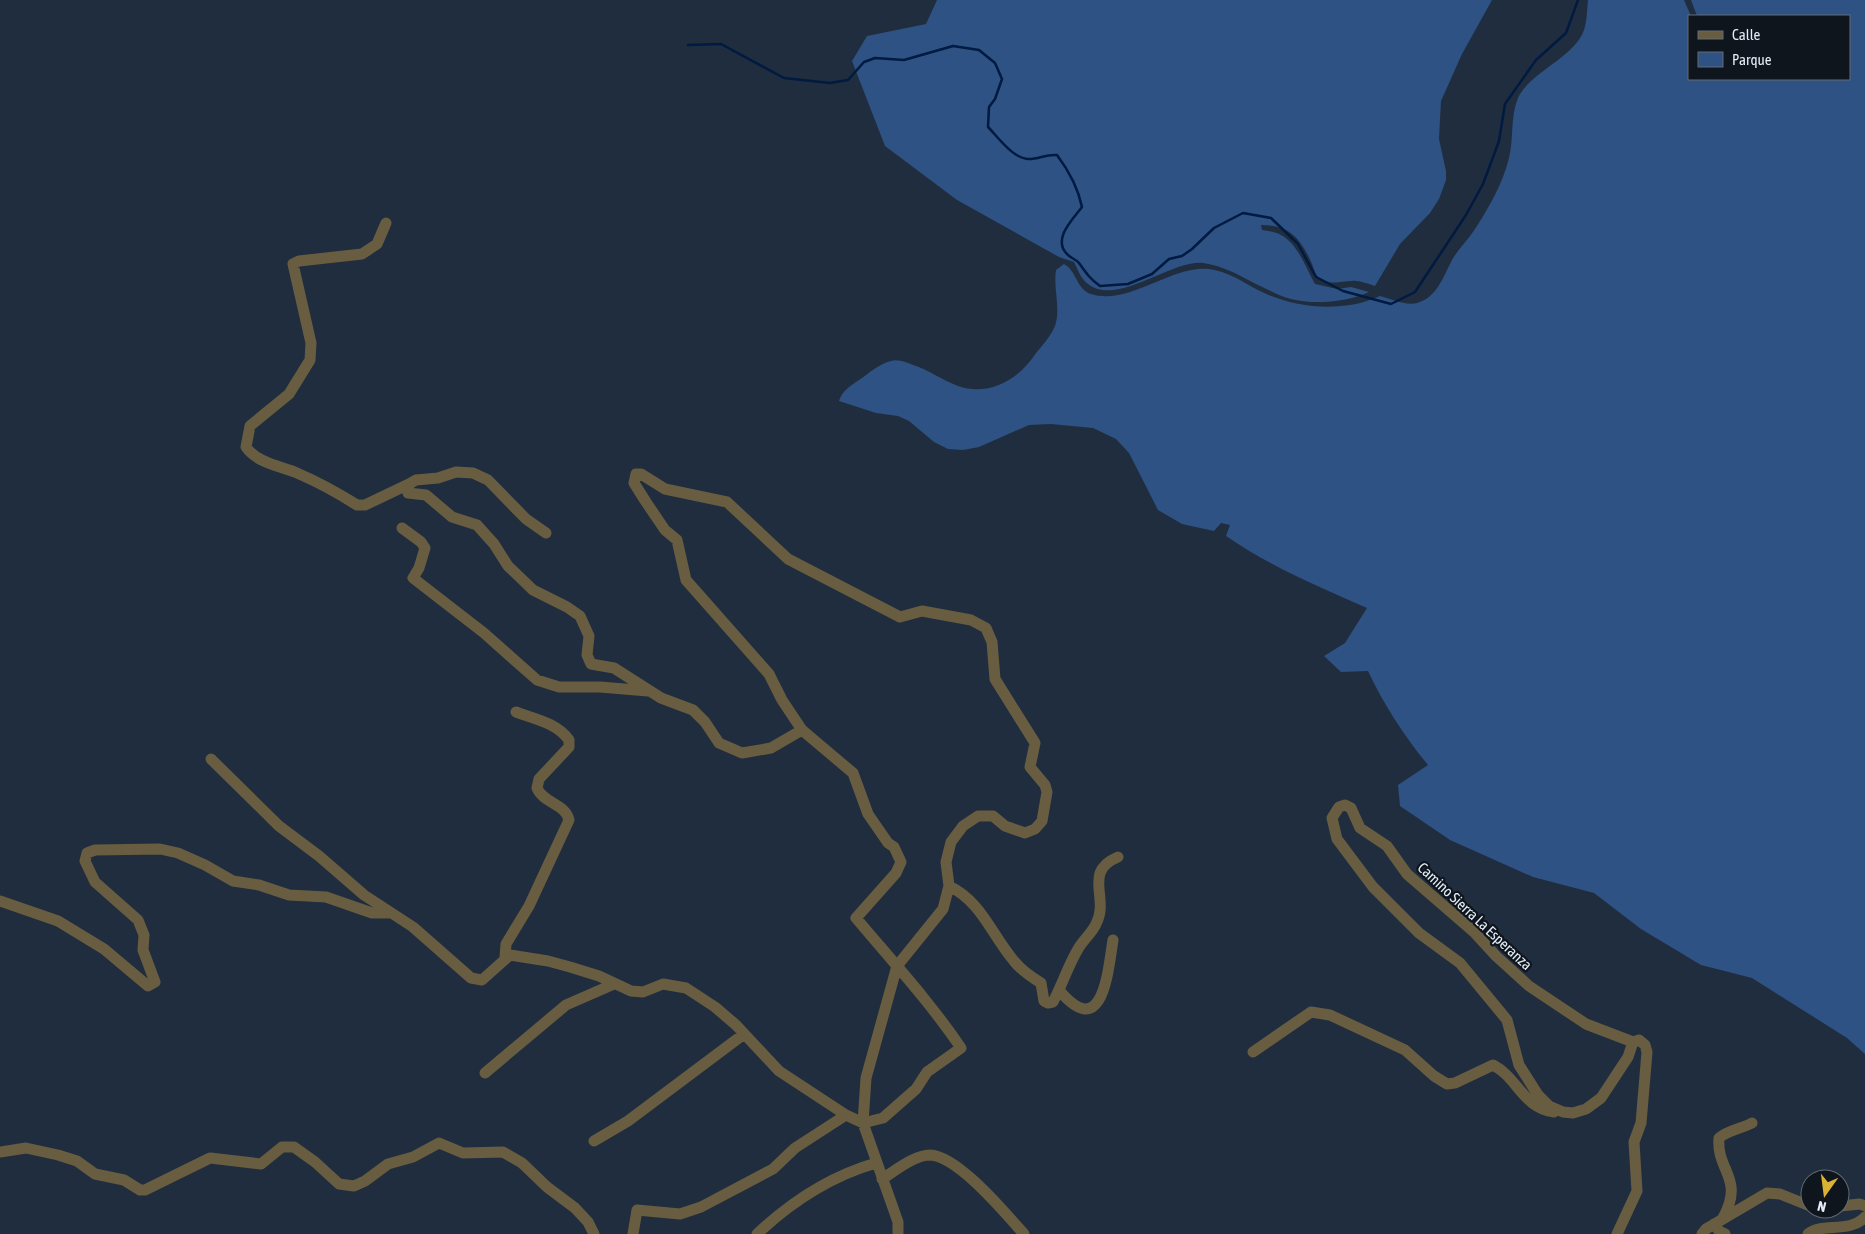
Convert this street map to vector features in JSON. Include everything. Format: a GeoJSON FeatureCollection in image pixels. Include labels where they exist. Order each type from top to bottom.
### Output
{"type":"FeatureCollection","features":[{"type":"Feature","properties":{"kind":"street"},"geometry":{"type":"LineString","coordinates":[[386,223],[377,244],[362,254],[299,261],[293,264],[311,343],[310,360],[289,394],[250,426],[246,446],[251,454],[272,465],[298,474],[357,505],[365,505],[416,480],[438,478],[456,472],[473,473],[488,480],[526,519],[546,533]]}},
{"type":"Feature","properties":{"kind":"street"},"geometry":{"type":"LineString","coordinates":[[505,957],[519,956],[548,961],[598,976],[624,989],[638,992],[663,984],[686,988],[715,1007],[779,1071],[846,1115],[863,1122],[883,1118],[916,1089],[927,1072],[961,1048],[944,1022],[897,966],[856,918],[896,873],[902,862],[894,847],[888,843],[868,814],[853,773],[802,730],[782,700],[769,674],[686,580],[677,540],[665,530],[634,483],[636,474],[641,474],[665,489],[727,502],[788,559],[900,617],[922,611],[971,620],[986,628],[992,642],[995,679],[1034,742],[1030,767],[1045,785],[1047,792],[1045,814],[1035,829],[1025,834],[1005,826],[993,816],[978,816],[963,826],[951,842],[946,862],[949,886],[943,909],[897,966],[866,1078],[863,1122],[898,1222],[898,1234]]}},
{"type":"Feature","properties":{"kind":"street"},"geometry":{"type":"LineString","coordinates":[[409,484],[408,493],[426,495],[452,517],[477,525],[494,544],[508,566],[533,590],[567,607],[580,616],[589,636],[587,655],[591,664],[614,668],[661,698],[692,710],[705,722],[719,743],[742,753],[771,748],[802,730]]}},
{"type":"Feature","properties":{"kind":"street"},"geometry":{"type":"LineString","coordinates":[[402,528],[421,542],[425,548],[419,568],[413,578],[484,633],[537,680],[560,687],[600,687],[650,691]]}},
{"type":"Feature","properties":{"kind":"street"},"geometry":{"type":"LineString","coordinates":[[211,759],[279,826],[320,856],[364,895],[413,927],[459,970],[475,980],[486,977],[505,957],[506,944],[529,906],[569,820],[565,811],[544,797],[537,788],[539,779],[569,747],[569,740],[563,731],[554,726],[516,712]]}},
{"type":"Feature","properties":{"kind":"street","name":"Camino Sierra La Esperanza"},"geometry":{"type":"LineString","coordinates":[[1563,1112],[1548,1106],[1529,1082],[1519,1065],[1507,1020],[1460,963],[1419,933],[1373,887],[1337,839],[1332,818],[1339,807],[1345,805],[1351,808],[1360,828],[1387,846],[1407,874],[1474,932],[1496,956],[1529,986],[1586,1024],[1632,1042],[1640,1040],[1645,1045],[1647,1052],[1644,1098],[1641,1123],[1634,1142],[1637,1191],[1617,1234]]}},
{"type":"Feature","properties":{"kind":"street"},"geometry":{"type":"LineString","coordinates":[[0,901],[58,921],[104,949],[148,986],[155,982],[154,975],[142,950],[144,935],[138,920],[95,882],[85,861],[87,853],[95,850],[169,851],[205,865],[233,881],[259,885],[289,894],[326,897],[372,913],[390,913]]}},
{"type":"Feature","properties":{"kind":"street"},"geometry":{"type":"LineString","coordinates":[[949,886],[976,905],[988,926],[1015,963],[1041,983],[1044,1000],[1048,1003],[1052,1002],[1059,990],[1078,949],[1097,924],[1100,905],[1098,874],[1102,866],[1118,857]]}},
{"type":"Feature","properties":{"kind":"street"},"geometry":{"type":"LineString","coordinates":[[1059,990],[1070,1004],[1081,1008],[1091,1008],[1098,1004],[1105,990],[1113,940]]}},
{"type":"Feature","properties":{"kind":"street"},"geometry":{"type":"LineString","coordinates":[[485,1073],[566,1005],[614,984]]}},
{"type":"Feature","properties":{"kind":"street"},"geometry":{"type":"LineString","coordinates":[[1253,1052],[1311,1012],[1330,1015],[1405,1050],[1434,1076],[1447,1084],[1455,1083],[1493,1066],[1502,1070],[1527,1100],[1545,1111],[1573,1113],[1586,1109],[1601,1098],[1628,1057],[1632,1042]]}},
{"type":"Feature","properties":{"kind":"street"},"geometry":{"type":"LineString","coordinates":[[594,1140],[628,1121],[744,1034]]}},
{"type":"Feature","properties":{"kind":"street"},"geometry":{"type":"LineString","coordinates":[[633,1234],[637,1210],[680,1214],[701,1207],[772,1169],[795,1148],[846,1115]]}},
{"type":"Feature","properties":{"kind":"street"},"geometry":{"type":"LineString","coordinates":[[1725,1234],[1719,1231],[1718,1222],[1732,1195],[1732,1181],[1718,1147],[1719,1138],[1752,1122]]}},
{"type":"Feature","properties":{"kind":"street"},"geometry":{"type":"LineString","coordinates":[[0,1152],[26,1148],[58,1155],[77,1161],[95,1174],[124,1180],[140,1190],[145,1190],[210,1158],[262,1164],[282,1147],[294,1147],[310,1157],[339,1184],[354,1186],[365,1181],[388,1164],[414,1157],[439,1143],[463,1153],[503,1152],[522,1163],[575,1208],[588,1222],[594,1234]]}},
{"type":"Feature","properties":{"kind":"street"},"geometry":{"type":"LineString","coordinates":[[882,1179],[919,1157],[938,1156],[959,1166],[1024,1234]]}},
{"type":"Feature","properties":{"kind":"street"},"geometry":{"type":"LineString","coordinates":[[757,1234],[787,1208],[826,1184],[850,1171],[876,1163]]}},
{"type":"Feature","properties":{"kind":"street"},"geometry":{"type":"LineString","coordinates":[[1702,1234],[1718,1222],[1767,1193],[1780,1194],[1800,1202]]}},
{"type":"Feature","properties":{"kind":"street"},"geometry":{"type":"LineString","coordinates":[[1850,1205],[1860,1204],[1865,1206]]}},
{"type":"Feature","properties":{"kind":"street"},"geometry":{"type":"LineString","coordinates":[[1808,1234],[1815,1230],[1850,1226],[1860,1222],[1865,1217]]}},
{"type":"Feature","properties":{"kind":"green space"},"geometry":{"type":"Polygon","coordinates":[[[937,0],[1492,0],[1462,54],[1441,101],[1439,139],[1446,171],[1446,180],[1439,199],[1430,213],[1400,244],[1375,286],[1358,281],[1333,283],[1322,280],[1318,277],[1303,247],[1293,235],[1280,228],[1261,225],[1262,230],[1279,234],[1292,244],[1315,284],[1337,289],[1351,287],[1369,292],[1331,302],[1310,302],[1287,298],[1231,271],[1203,263],[1175,268],[1129,287],[1100,290],[1086,282],[1074,262],[1059,257],[957,200],[885,146],[852,61],[867,36],[926,24],[937,0]]]}},
{"type":"Feature","properties":{"kind":"green space"},"geometry":{"type":"Polygon","coordinates":[[[1588,0],[1684,0],[1691,15],[1688,15],[1688,80],[1850,80],[1850,15],[1697,15],[1691,0],[1865,0],[1865,1054],[1847,1038],[1752,978],[1701,965],[1641,929],[1594,893],[1533,877],[1450,840],[1400,806],[1398,785],[1428,765],[1395,720],[1368,671],[1341,672],[1324,656],[1345,643],[1367,608],[1295,575],[1243,547],[1226,536],[1230,525],[1221,523],[1214,531],[1182,524],[1158,510],[1129,453],[1116,439],[1093,428],[1051,424],[1029,425],[979,447],[963,450],[948,449],[934,442],[909,421],[898,416],[876,413],[839,401],[842,394],[851,385],[880,366],[894,360],[908,363],[952,384],[968,389],[989,388],[1008,381],[1024,368],[1053,331],[1057,319],[1056,270],[1064,264],[1072,271],[1086,292],[1105,296],[1120,295],[1195,269],[1209,269],[1228,274],[1272,296],[1303,305],[1335,307],[1350,305],[1380,296],[1408,304],[1424,300],[1439,285],[1454,256],[1475,229],[1499,186],[1509,158],[1514,113],[1518,98],[1532,80],[1562,57],[1579,40],[1585,27],[1588,0]]]}},
{"type":"Feature","properties":{"kind":"waterway"},"geometry":{"type":"LineString","coordinates":[[688,45],[721,44],[784,78],[830,83],[848,80],[864,62],[875,58],[904,60],[953,46],[979,50],[995,63],[1002,79],[995,99],[989,107],[988,127],[1006,147],[1023,158],[1029,159],[1057,155],[1069,173],[1082,207],[1066,229],[1062,242],[1063,248],[1068,255],[1078,262],[1088,276],[1100,286],[1128,284],[1152,274],[1169,259],[1182,256],[1192,249],[1214,228],[1243,213],[1271,218],[1298,244],[1316,277],[1343,291],[1391,304],[1415,292],[1466,215],[1483,184],[1499,141],[1505,104],[1536,60],[1566,33],[1578,0]]}}]}
